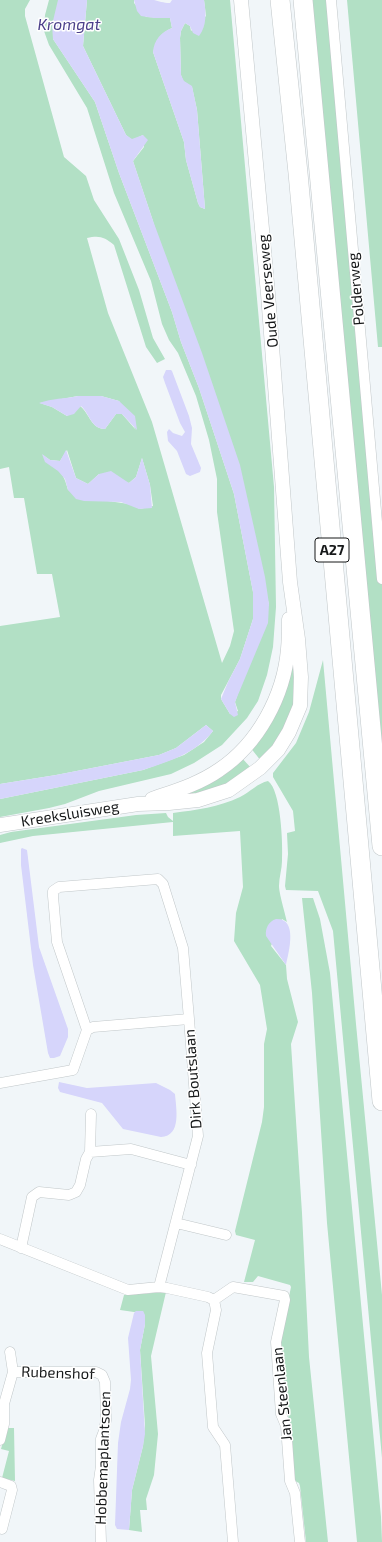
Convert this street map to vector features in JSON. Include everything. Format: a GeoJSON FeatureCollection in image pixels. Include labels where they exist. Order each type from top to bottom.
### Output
{"type":"FeatureCollection","features":[{"type":"Feature","properties":{"kind":"highway","name":"A27"},"geometry":{"type":"LineString","coordinates":[[280,0],[298,173],[382,1101]]}},
{"type":"Feature","properties":{"kind":"highway","name":"A27"},"geometry":{"type":"LineString","coordinates":[[303,0],[382,846]]}},
{"type":"Feature","properties":{"kind":"street","name":"Oude Veerseweg"},"geometry":{"type":"LineString","coordinates":[[241,0],[268,294],[290,582],[302,677],[300,706],[289,732],[278,750],[260,768]]}},
{"type":"Feature","properties":{"kind":"street","name":"Polderweg"},"geometry":{"type":"LineString","coordinates":[[331,0],[382,579]]}},
{"type":"Feature","properties":{"kind":"street","name":"Oude Veerseweg"},"geometry":{"type":"LineString","coordinates":[[244,749],[264,720],[273,702],[283,675],[288,650],[290,582]]}},
{"type":"Feature","properties":{"kind":"street","name":"Kreeksluisweg"},"geometry":{"type":"LineString","coordinates":[[138,804],[189,786],[218,771],[236,758],[244,749]]}},
{"type":"Feature","properties":{"kind":"street","name":"Kreeksluisweg"},"geometry":{"type":"LineString","coordinates":[[0,825],[138,804],[169,803],[190,800],[229,790],[260,768]]}},
{"type":"Feature","properties":{"kind":"street"},"geometry":{"type":"LineString","coordinates":[[0,1083],[73,1070],[87,1030],[57,942],[53,890],[59,887],[158,879],[163,884],[183,948],[189,1019]]}},
{"type":"Feature","properties":{"kind":"street","name":"Dirk Boutslaan"},"geometry":{"type":"LineString","coordinates":[[87,1030],[93,1027],[189,1019],[198,1136],[159,1287]]}},
{"type":"Feature","properties":{"kind":"street"},"geometry":{"type":"LineString","coordinates":[[21,1248],[32,1197],[39,1192],[69,1195],[76,1192],[80,1185],[86,1159],[90,1152],[91,1114]]}},
{"type":"Feature","properties":{"kind":"street"},"geometry":{"type":"LineString","coordinates":[[90,1152],[131,1149],[191,1164]]}},
{"type":"Feature","properties":{"kind":"street"},"geometry":{"type":"LineString","coordinates":[[176,1223],[226,1235]]}},
{"type":"Feature","properties":{"kind":"street"},"geometry":{"type":"LineString","coordinates":[[0,1239],[128,1290],[159,1287],[208,1297],[214,1300],[216,1310],[207,1353],[213,1427],[225,1445],[233,1542]]}},
{"type":"Feature","properties":{"kind":"street","name":"Jan Steenlaan"},"geometry":{"type":"LineString","coordinates":[[214,1300],[233,1287],[284,1296],[285,1300],[276,1342],[281,1414],[286,1426],[290,1481],[295,1493],[300,1542]]}},
{"type":"Feature","properties":{"kind":"street","name":"Rubenshof"},"geometry":{"type":"LineString","coordinates":[[0,1440],[4,1424],[4,1404],[13,1372],[10,1352]]}},
{"type":"Feature","properties":{"kind":"street","name":"Rubenshof"},"geometry":{"type":"LineString","coordinates":[[13,1372],[96,1372],[102,1375]]}},
{"type":"Feature","properties":{"kind":"street","name":"Hobbemaplantsoen"},"geometry":{"type":"LineString","coordinates":[[101,1542],[99,1480],[101,1466],[101,1439],[106,1420],[105,1382],[102,1375]]}},
{"type":"Feature","properties":{"kind":"street"},"geometry":{"type":"LineString","coordinates":[[0,1482],[11,1486],[12,1490],[2,1529]]}},
{"type":"Feature","properties":{"kind":"green space"},"geometry":{"type":"Polygon","coordinates":[[[0,0],[30,0],[25,9],[25,16],[64,157],[86,176],[94,200],[119,239],[139,290],[153,338],[165,359],[157,363],[146,347],[114,245],[102,237],[87,238],[108,313],[152,422],[222,663],[230,646],[234,631],[217,512],[217,479],[209,440],[196,396],[178,353],[169,340],[162,324],[151,281],[114,193],[87,108],[49,45],[44,31],[45,15],[49,0],[59,0],[53,39],[95,102],[119,173],[199,388],[234,494],[253,592],[253,619],[240,659],[221,695],[221,699],[230,714],[238,711],[235,702],[269,604],[152,218],[133,161],[144,147],[143,135],[132,140],[126,135],[83,46],[87,0],[134,0],[134,3],[146,17],[170,18],[172,28],[160,37],[153,52],[184,142],[186,160],[198,203],[200,207],[205,209],[197,110],[192,87],[183,81],[181,75],[180,38],[181,31],[185,23],[190,26],[191,31],[206,16],[204,0],[230,0],[274,487],[276,607],[273,647],[267,675],[258,701],[247,718],[222,745],[194,763],[171,774],[99,791],[65,804],[0,817],[0,799],[143,770],[184,755],[204,742],[213,731],[206,725],[176,748],[159,755],[0,784],[0,626],[60,617],[52,574],[37,574],[24,498],[14,498],[9,467],[0,469],[0,0]],[[78,396],[40,403],[52,407],[67,416],[80,406],[97,427],[105,429],[116,414],[122,414],[136,430],[119,401],[101,396],[78,396]],[[67,450],[60,461],[50,460],[43,455],[47,462],[62,474],[68,490],[108,501],[129,504],[140,509],[153,506],[150,485],[142,458],[136,477],[129,483],[99,474],[88,484],[76,478],[67,450]]]}},
{"type":"Feature","properties":{"kind":"green space"},"geometry":{"type":"Polygon","coordinates":[[[312,0],[332,0],[382,560],[382,757],[312,0]]]}},
{"type":"Feature","properties":{"kind":"green space"},"geometry":{"type":"Polygon","coordinates":[[[347,0],[382,0],[382,347],[378,347],[347,0]]]}},
{"type":"Feature","properties":{"kind":"green space"},"geometry":{"type":"Polygon","coordinates":[[[293,622],[294,705],[278,739],[261,761],[250,747],[261,734],[293,622]]]}},
{"type":"Feature","properties":{"kind":"green space"},"geometry":{"type":"Polygon","coordinates":[[[323,660],[382,1295],[382,1458],[333,931],[318,891],[286,890],[285,886],[288,854],[287,833],[295,831],[293,811],[273,777],[273,773],[296,743],[309,712],[323,660]]]}},
{"type":"Feature","properties":{"kind":"green space"},"geometry":{"type":"Polygon","coordinates":[[[241,757],[252,769],[218,789],[173,797],[241,757]]]}},
{"type":"Feature","properties":{"kind":"green space"},"geometry":{"type":"Polygon","coordinates":[[[268,781],[276,795],[280,818],[282,864],[279,886],[287,922],[282,919],[271,946],[286,965],[287,979],[298,1022],[291,1044],[302,1213],[309,1357],[328,1542],[306,1542],[300,1486],[299,1483],[295,1481],[290,1422],[285,1411],[280,1340],[291,1287],[290,1285],[258,1276],[253,1282],[244,1282],[255,1240],[236,1235],[235,1231],[262,1122],[264,1107],[264,1044],[267,1029],[260,985],[234,941],[236,913],[243,887],[240,831],[173,836],[173,822],[33,836],[0,843],[0,835],[11,832],[136,815],[166,813],[173,821],[173,813],[216,806],[240,797],[268,781]]]}},
{"type":"Feature","properties":{"kind":"green space"},"geometry":{"type":"Polygon","coordinates":[[[302,898],[313,898],[320,919],[330,973],[381,1517],[382,1542],[357,1542],[327,1223],[312,993],[302,898]]]}},
{"type":"Feature","properties":{"kind":"green space"},"geometry":{"type":"Polygon","coordinates":[[[166,1292],[151,1356],[158,1434],[154,1475],[146,1499],[147,1510],[140,1510],[142,1532],[129,1530],[132,1490],[143,1446],[145,1425],[140,1350],[145,1324],[143,1311],[134,1312],[120,1310],[124,1295],[166,1292]]]}},
{"type":"Feature","properties":{"kind":"green space"},"geometry":{"type":"Polygon","coordinates":[[[7,1428],[14,1428],[15,1481],[2,1478],[9,1451],[1,1449],[7,1428]]]}},
{"type":"Feature","properties":{"kind":"water","name":"Kromgat"},"geometry":{"type":"Polygon","coordinates":[[[58,0],[87,0],[83,46],[126,135],[132,139],[143,135],[148,140],[133,161],[152,218],[202,353],[240,465],[265,577],[269,604],[268,623],[235,702],[238,715],[234,717],[230,714],[221,699],[240,659],[253,619],[253,592],[234,494],[199,388],[119,173],[95,102],[53,39],[52,25],[58,0]]]}},
{"type":"Feature","properties":{"kind":"water"},"geometry":{"type":"Polygon","coordinates":[[[134,0],[154,0],[170,3],[172,0],[204,0],[205,19],[202,32],[199,36],[193,33],[190,26],[185,23],[181,31],[180,38],[181,75],[184,81],[192,86],[197,110],[205,209],[200,207],[198,203],[186,160],[184,142],[153,52],[159,37],[172,28],[170,18],[141,16],[137,11],[134,0]]]}},
{"type":"Feature","properties":{"kind":"water"},"geometry":{"type":"Polygon","coordinates":[[[166,370],[172,371],[192,428],[191,444],[201,468],[200,472],[190,476],[186,474],[177,451],[168,441],[167,432],[169,429],[173,433],[182,436],[185,432],[180,423],[163,377],[166,370]]]}},
{"type":"Feature","properties":{"kind":"water"},"geometry":{"type":"Polygon","coordinates":[[[78,396],[101,396],[119,401],[135,416],[137,430],[122,414],[116,414],[105,429],[97,427],[81,406],[74,414],[67,416],[52,407],[39,403],[78,396]]]}},
{"type":"Feature","properties":{"kind":"water"},"geometry":{"type":"Polygon","coordinates":[[[66,450],[76,478],[88,484],[99,474],[111,471],[129,483],[136,477],[142,458],[150,485],[152,508],[139,509],[121,502],[84,501],[76,499],[68,490],[65,479],[58,471],[45,462],[42,454],[50,460],[60,461],[66,450]]]}},
{"type":"Feature","properties":{"kind":"water"},"geometry":{"type":"Polygon","coordinates":[[[206,725],[213,731],[206,739],[190,751],[163,763],[143,770],[0,799],[0,784],[159,755],[176,748],[206,725]]]}},
{"type":"Feature","properties":{"kind":"water"},"geometry":{"type":"Polygon","coordinates":[[[22,848],[27,850],[39,947],[68,1029],[68,1037],[60,1056],[54,1058],[50,1058],[48,1053],[33,965],[21,865],[22,848]]]}},
{"type":"Feature","properties":{"kind":"water"},"geometry":{"type":"Polygon","coordinates":[[[276,919],[283,920],[290,929],[290,944],[286,965],[266,936],[268,925],[271,921],[276,919]]]}},
{"type":"Feature","properties":{"kind":"water"},"geometry":{"type":"Polygon","coordinates":[[[59,1082],[87,1088],[156,1083],[175,1094],[177,1113],[175,1127],[168,1135],[161,1137],[123,1129],[102,1103],[60,1092],[58,1088],[59,1082]]]}},
{"type":"Feature","properties":{"kind":"water"},"geometry":{"type":"Polygon","coordinates":[[[136,1311],[143,1311],[145,1315],[145,1324],[140,1350],[145,1434],[132,1490],[129,1530],[117,1529],[115,1525],[118,1443],[121,1422],[131,1380],[128,1338],[134,1313],[136,1311]]]}}]}
